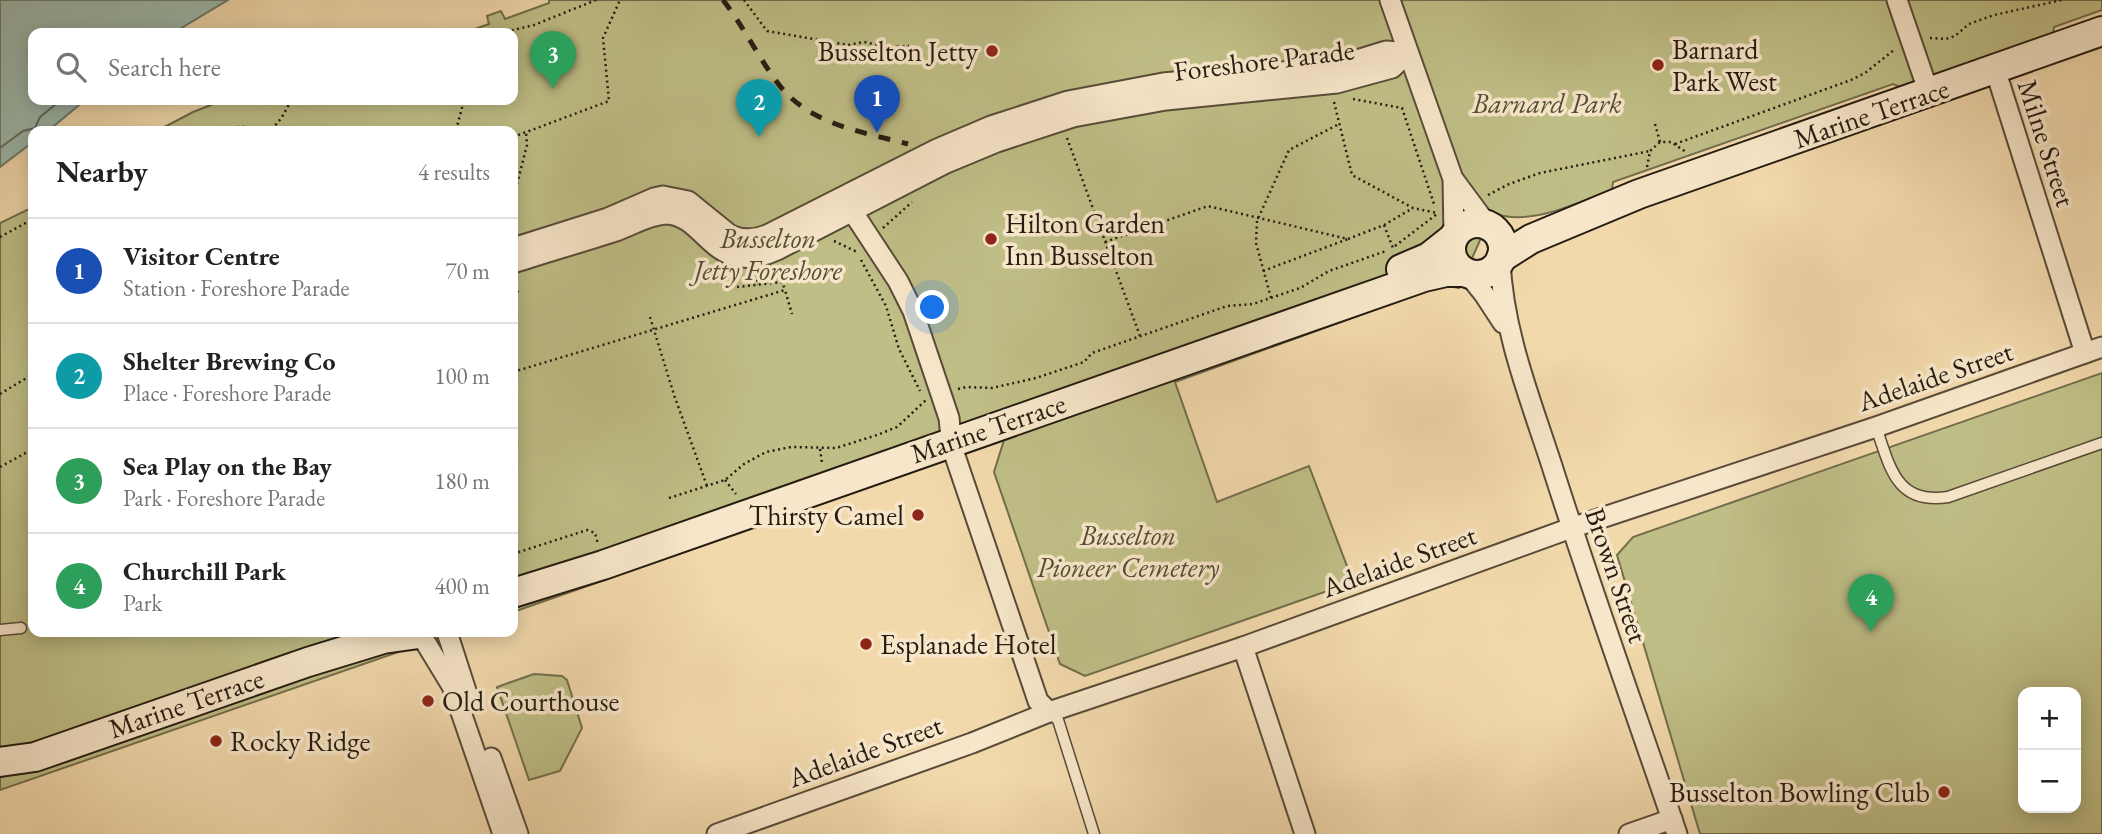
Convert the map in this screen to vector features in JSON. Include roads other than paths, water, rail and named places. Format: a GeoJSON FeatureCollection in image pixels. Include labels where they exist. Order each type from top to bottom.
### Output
{"type":"FeatureCollection","features":[{"type":"Feature","properties":{"kind":"street"},"geometry":{"type":"LineString","coordinates":[[1390,0],[1453,179],[1464,223],[1451,245],[1454,262],[1467,273],[1483,274],[1490,271],[1500,259],[1502,244],[1499,237],[1464,223]]}},
{"type":"Feature","properties":{"kind":"street"},"geometry":{"type":"LineString","coordinates":[[1897,0],[1929,93]]}},
{"type":"Feature","properties":{"kind":"street","name":"Marine Terrace"},"geometry":{"type":"LineString","coordinates":[[1500,259],[1531,239],[1639,194],[2102,31]]}},
{"type":"Feature","properties":{"kind":"street","name":"Foreshore Parade"},"geometry":{"type":"LineString","coordinates":[[518,260],[666,214],[687,221],[722,251],[757,257],[777,250],[849,203],[967,135],[1068,101],[1164,83],[1334,66],[1386,51],[1408,53]]}},
{"type":"Feature","properties":{"kind":"street","name":"Milne Street"},"geometry":{"type":"LineString","coordinates":[[1995,69],[2094,350]]}},
{"type":"Feature","properties":{"kind":"street","name":"Marine Terrace"},"geometry":{"type":"LineString","coordinates":[[518,591],[603,565],[1419,263],[1438,251],[1464,223],[1528,222],[1639,194]]}},
{"type":"Feature","properties":{"kind":"street","name":"Foreshore Parade"},"geometry":{"type":"LineString","coordinates":[[518,246],[608,218],[663,196],[688,201],[730,235],[754,239],[849,203]]}},
{"type":"Feature","properties":{"kind":"street"},"geometry":{"type":"LineString","coordinates":[[849,203],[864,245],[898,281],[913,311],[933,398],[951,434],[1038,701],[1049,712]]}},
{"type":"Feature","properties":{"kind":"street","name":"Brown Street"},"geometry":{"type":"LineString","coordinates":[[1500,259],[1502,293],[1509,332],[1571,528],[1674,826]]}},
{"type":"Feature","properties":{"kind":"street","name":"Marine Terrace"},"geometry":{"type":"LineString","coordinates":[[518,576],[1424,277],[1446,272],[1467,273]]}},
{"type":"Feature","properties":{"kind":"street","name":"Brown Street"},"geometry":{"type":"LineString","coordinates":[[1467,273],[1509,332]]}},
{"type":"Feature","properties":{"kind":"street","name":"Adelaide Street"},"geometry":{"type":"LineString","coordinates":[[717,834],[972,743],[1049,712],[1242,647],[1571,528],[1876,427],[2094,350]]}},
{"type":"Feature","properties":{"kind":"street","name":"Marine Terrace"},"geometry":{"type":"LineString","coordinates":[[308,662],[362,637]]}},
{"type":"Feature","properties":{"kind":"street","name":"Marine Terrace"},"geometry":{"type":"LineString","coordinates":[[0,762],[35,757],[308,662],[383,639],[398,637]]}},
{"type":"Feature","properties":{"kind":"street"},"geometry":{"type":"LineString","coordinates":[[431,637],[453,686],[503,834]]}},
{"type":"Feature","properties":{"kind":"street"},"geometry":{"type":"LineString","coordinates":[[433,637],[455,662],[519,834]]}},
{"type":"Feature","properties":{"kind":"street"},"geometry":{"type":"LineString","coordinates":[[1242,647],[1305,834]]}},
{"type":"Feature","properties":{"kind":"street","name":"Marine Terrace"},"geometry":{"type":"LineString","coordinates":[[0,751],[65,745]]}},
{"type":"Feature","properties":{"kind":"street"},"geometry":{"type":"LineString","coordinates":[[1629,834],[1674,826]]}},
{"type":"Feature","properties":{"kind":"lane"},"geometry":{"type":"LineString","coordinates":[[1876,427],[1892,474],[1907,490],[1926,498],[1948,497],[2102,443]]}},
{"type":"Feature","properties":{"kind":"lane"},"geometry":{"type":"LineString","coordinates":[[0,630],[21,628]]}},
{"type":"Feature","properties":{"kind":"lane"},"geometry":{"type":"LineString","coordinates":[[1049,712],[1058,720],[1094,834]]}},
{"type":"Feature","properties":{"kind":"water"},"geometry":{"type":"Polygon","coordinates":[[[0,0],[228,0],[181,28],[28,28],[28,105],[79,105],[54,126],[28,126],[28,146],[0,167],[0,0]]]}},
{"type":"Feature","properties":{"kind":"railway"},"geometry":{"type":"LineString","coordinates":[[723,0],[772,76],[807,110],[856,131],[908,144]]}},
{"type":"Feature","properties":{"kind":"place","name":"Busselton Jetty"},"geometry":{"type":"Point","coordinates":[992,51]}},
{"type":"Feature","properties":{"kind":"place","name":"Barnard Park West"},"geometry":{"type":"Point","coordinates":[1658,65]}},
{"type":"Feature","properties":{"kind":"place","name":"Sea Play on the Bay"},"geometry":{"type":"Point","coordinates":[553,89]}},
{"type":"Feature","properties":{"kind":"place","name":"Visitor Centre"},"geometry":{"type":"Point","coordinates":[877,133]}},
{"type":"Feature","properties":{"kind":"place","name":"Shelter Brewing Co"},"geometry":{"type":"Point","coordinates":[759,137]}},
{"type":"Feature","properties":{"kind":"place","name":"Hilton Garden Inn Busselton"},"geometry":{"type":"Point","coordinates":[991,239]}},
{"type":"Feature","properties":{"kind":"place","name":"Thirsty Camel"},"geometry":{"type":"Point","coordinates":[918,515]}},
{"type":"Feature","properties":{"kind":"place","name":"Churchill Park"},"geometry":{"type":"Point","coordinates":[1871,632]}},
{"type":"Feature","properties":{"kind":"place","name":"Esplanade Hotel"},"geometry":{"type":"Point","coordinates":[866,644]}},
{"type":"Feature","properties":{"kind":"place","name":"Old Courthouse"},"geometry":{"type":"Point","coordinates":[428,701]}},
{"type":"Feature","properties":{"kind":"place","name":"Rocky Ridge"},"geometry":{"type":"Point","coordinates":[216,741]}},
{"type":"Feature","properties":{"kind":"place","name":"Busselton Bowling Club"},"geometry":{"type":"Point","coordinates":[1944,792]}},
{"type":"Feature","properties":{"kind":"park label","name":"Barnard Park"},"geometry":{"type":"Point","coordinates":[1547,103]}},
{"type":"Feature","properties":{"kind":"park label","name":"Busselton Jetty Foreshore"},"geometry":{"type":"Point","coordinates":[768,254]}},
{"type":"Feature","properties":{"kind":"park label","name":"Busselton Pioneer Cemetery"},"geometry":{"type":"Point","coordinates":[1128,551]}}]}
